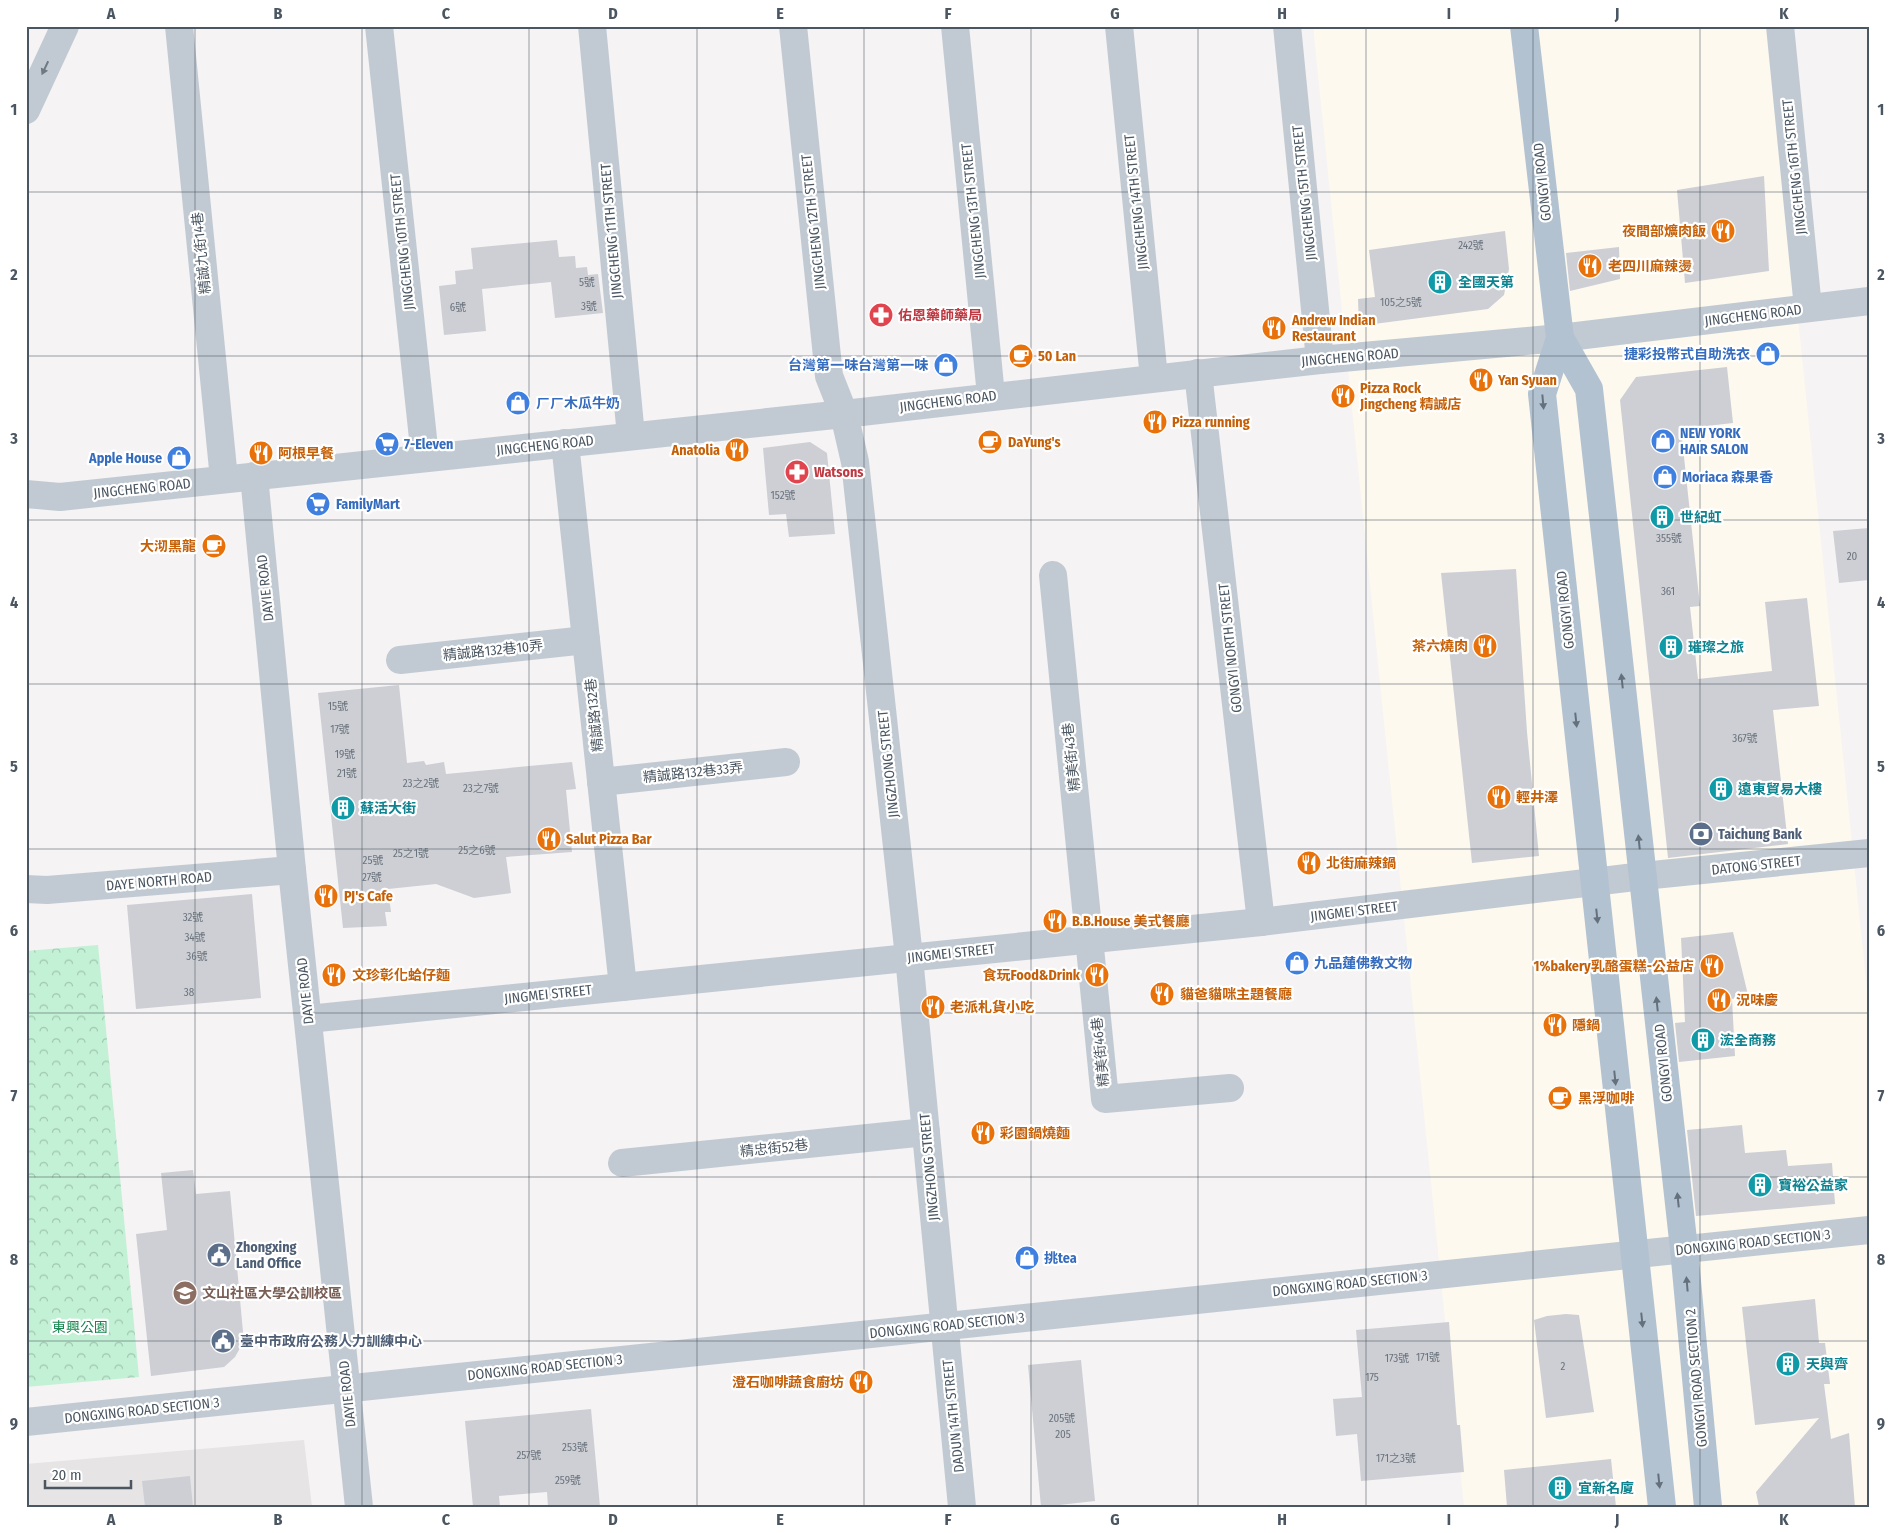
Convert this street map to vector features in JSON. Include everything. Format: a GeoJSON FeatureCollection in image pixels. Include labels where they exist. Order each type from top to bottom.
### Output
{"type":"FeatureCollection","features":[{"type":"Feature","properties":{"kind":"main road","name":"GONGYI ROAD"},"geometry":{"type":"LineString","coordinates":[[1524,26],[1560,338],[1542,394],[1593,883],[1635,1254]]}},
{"type":"Feature","properties":{"kind":"main road","name":"GONGYI ROAD"},"geometry":{"type":"LineString","coordinates":[[1560,338],[1575,361],[1589,389],[1684,1249]]}},
{"type":"Feature","properties":{"kind":"main road","name":"GONGYI ROAD SECTION 2"},"geometry":{"type":"LineString","coordinates":[[1684,1249],[1708,1507]]}},
{"type":"Feature","properties":{"kind":"main road"},"geometry":{"type":"LineString","coordinates":[[1635,1254],[1662,1507]]}},
{"type":"Feature","properties":{"kind":"street"},"geometry":{"type":"LineString","coordinates":[[26,110],[65,26]]}},
{"type":"Feature","properties":{"kind":"street","name":"精誠九街14巷"},"geometry":{"type":"LineString","coordinates":[[179,26],[224,479]]}},
{"type":"Feature","properties":{"kind":"street","name":"JINGCHENG 10TH STREET"},"geometry":{"type":"LineString","coordinates":[[379,26],[425,457]]}},
{"type":"Feature","properties":{"kind":"street","name":"JINGCHENG 11TH STREET"},"geometry":{"type":"LineString","coordinates":[[592,26],[631,436]]}},
{"type":"Feature","properties":{"kind":"street","name":"JINGCHENG 12TH STREET"},"geometry":{"type":"LineString","coordinates":[[793,26],[829,376],[844,414]]}},
{"type":"Feature","properties":{"kind":"street","name":"JINGCHENG 13TH STREET"},"geometry":{"type":"LineString","coordinates":[[955,26],[992,396]]}},
{"type":"Feature","properties":{"kind":"street","name":"JINGCHENG 14TH STREET"},"geometry":{"type":"LineString","coordinates":[[1119,26],[1154,378]]}},
{"type":"Feature","properties":{"kind":"street","name":"JINGCHENG 15TH STREET"},"geometry":{"type":"LineString","coordinates":[[1287,26],[1320,360]]}},
{"type":"Feature","properties":{"kind":"street","name":"JINGCHENG 16TH STREET"},"geometry":{"type":"LineString","coordinates":[[1780,26],[1808,308]]}},
{"type":"Feature","properties":{"kind":"street","name":"JINGCHENG ROAD"},"geometry":{"type":"LineString","coordinates":[[26,494],[60,497],[844,414],[1320,360],[1560,338],[1869,301]]}},
{"type":"Feature","properties":{"kind":"street","name":"GONGYI NORTH STREET"},"geometry":{"type":"LineString","coordinates":[[1198,373],[1261,922]]}},
{"type":"Feature","properties":{"kind":"street","name":"JINGZHONG STREET"},"geometry":{"type":"LineString","coordinates":[[844,414],[855,462],[909,957],[944,1325]]}},
{"type":"Feature","properties":{"kind":"street","name":"精誠路132巷"},"geometry":{"type":"LineString","coordinates":[[565,444],[623,987]]}},
{"type":"Feature","properties":{"kind":"street","name":"DAYIE ROAD"},"geometry":{"type":"LineString","coordinates":[[254,476],[292,870],[359,1507]]}},
{"type":"Feature","properties":{"kind":"street","name":"精美街43巷"},"geometry":{"type":"LineString","coordinates":[[1054,574],[1089,939]]}},
{"type":"Feature","properties":{"kind":"street","name":"精誠路132巷10弄"},"geometry":{"type":"LineString","coordinates":[[400,660],[586,640]]}},
{"type":"Feature","properties":{"kind":"street","name":"精誠路132巷33弄"},"geometry":{"type":"LineString","coordinates":[[601,782],[786,762]]}},
{"type":"Feature","properties":{"kind":"street","name":"DATONG STREET"},"geometry":{"type":"LineString","coordinates":[[1643,876],[1869,853]]}},
{"type":"Feature","properties":{"kind":"street","name":"DAYE NORTH ROAD"},"geometry":{"type":"LineString","coordinates":[[26,889],[47,890],[292,870]]}},
{"type":"Feature","properties":{"kind":"street"},"geometry":{"type":"LineString","coordinates":[[1593,883],[1643,876]]}},
{"type":"Feature","properties":{"kind":"street","name":"JINGMEI STREET"},"geometry":{"type":"LineString","coordinates":[[308,1019],[1261,922],[1593,883]]}},
{"type":"Feature","properties":{"kind":"street","name":"精美街46巷"},"geometry":{"type":"LineString","coordinates":[[1089,939],[1105,1099],[1230,1088]]}},
{"type":"Feature","properties":{"kind":"street","name":"精忠街52巷"},"geometry":{"type":"LineString","coordinates":[[622,1164],[926,1132]]}},
{"type":"Feature","properties":{"kind":"street","name":"DONGXING ROAD SECTION 3"},"geometry":{"type":"LineString","coordinates":[[26,1422],[1869,1230]]}},
{"type":"Feature","properties":{"kind":"street","name":"DADUN 14TH STREET"},"geometry":{"type":"LineString","coordinates":[[944,1325],[962,1507]]}},
{"type":"Feature","properties":{"kind":"shaded area"},"geometry":{"type":"Polygon","coordinates":[[[1313,26],[1768,26],[1869,1009],[1869,1507],[1464,1507],[1313,26]]]}},
{"type":"Feature","properties":{"kind":"shaded area"},"geometry":{"type":"Polygon","coordinates":[[[304,1440],[312,1507],[26,1507],[26,1464],[304,1440]]]}},
{"type":"Feature","properties":{"kind":"green space","name":"東興公園"},"geometry":{"type":"Polygon","coordinates":[[[98,945],[139,1377],[26,1387],[26,951],[98,945]]]}},
{"type":"Feature","properties":{"kind":"building","name":"夜間部爌肉飯"},"geometry":{"type":"Polygon","coordinates":[[[1764,176],[1769,271],[1685,283],[1677,190],[1764,176]]]}},
{"type":"Feature","properties":{"kind":"building","name":"全國天第"},"geometry":{"type":"Polygon","coordinates":[[[1505,231],[1509,269],[1504,295],[1488,309],[1359,326],[1358,299],[1375,297],[1369,250],[1505,231]]]}},
{"type":"Feature","properties":{"kind":"building"},"geometry":{"type":"Polygon","coordinates":[[[557,240],[559,257],[575,256],[576,268],[587,267],[588,275],[598,274],[603,313],[555,318],[551,282],[482,289],[486,331],[444,335],[439,286],[456,284],[455,271],[473,269],[471,248],[557,240]]]}},
{"type":"Feature","properties":{"kind":"building","name":"老四川麻辣燙"},"geometry":{"type":"Polygon","coordinates":[[[1619,247],[1620,279],[1570,291],[1566,253],[1619,247]]]}},
{"type":"Feature","properties":{"kind":"building"},"geometry":{"type":"Polygon","coordinates":[[[1727,367],[1733,423],[1681,429],[1700,606],[1690,607],[1698,679],[1772,671],[1765,602],[1807,598],[1819,706],[1773,710],[1788,844],[1668,858],[1620,400],[1636,377],[1727,367]]]}},
{"type":"Feature","properties":{"kind":"building"},"geometry":{"type":"Polygon","coordinates":[[[810,442],[827,453],[835,534],[789,537],[786,514],[769,515],[763,448],[810,442]]]}},
{"type":"Feature","properties":{"kind":"building"},"geometry":{"type":"Polygon","coordinates":[[[1869,528],[1869,580],[1839,583],[1833,531],[1869,528]]]}},
{"type":"Feature","properties":{"kind":"building"},"geometry":{"type":"Polygon","coordinates":[[[1516,569],[1527,732],[1539,856],[1472,863],[1441,573],[1516,569]]]}},
{"type":"Feature","properties":{"kind":"building","name":"蘇活大街"},"geometry":{"type":"Polygon","coordinates":[[[399,685],[407,763],[424,761],[426,765],[444,762],[446,774],[572,762],[576,789],[566,790],[572,852],[506,857],[511,893],[474,898],[436,884],[388,889],[391,912],[385,912],[387,926],[343,928],[318,693],[399,685]]]}},
{"type":"Feature","properties":{"kind":"building"},"geometry":{"type":"Polygon","coordinates":[[[252,894],[261,998],[136,1009],[127,905],[252,894]]]}},
{"type":"Feature","properties":{"kind":"building"},"geometry":{"type":"Polygon","coordinates":[[[1733,932],[1748,995],[1732,999],[1735,1056],[1679,1062],[1675,1023],[1685,1022],[1681,938],[1733,932]]]}},
{"type":"Feature","properties":{"kind":"building","name":"寶裕公益家"},"geometry":{"type":"Polygon","coordinates":[[[1742,1125],[1745,1153],[1786,1150],[1788,1166],[1832,1163],[1835,1204],[1696,1216],[1687,1130],[1742,1125]]]}},
{"type":"Feature","properties":{"kind":"building"},"geometry":{"type":"Polygon","coordinates":[[[193,1170],[196,1194],[230,1191],[243,1332],[240,1348],[235,1357],[224,1367],[151,1376],[136,1234],[167,1230],[161,1173],[193,1170]]]}},
{"type":"Feature","properties":{"kind":"building","name":"天與齊"},"geometry":{"type":"Polygon","coordinates":[[[1815,1299],[1819,1343],[1825,1343],[1830,1384],[1824,1384],[1831,1439],[1849,1433],[1855,1507],[1759,1507],[1756,1492],[1819,1418],[1755,1425],[1742,1307],[1815,1299]]]}},
{"type":"Feature","properties":{"kind":"building"},"geometry":{"type":"Polygon","coordinates":[[[1579,1315],[1594,1412],[1546,1418],[1534,1320],[1547,1316],[1579,1315]]]}},
{"type":"Feature","properties":{"kind":"building"},"geometry":{"type":"Polygon","coordinates":[[[1449,1322],[1457,1425],[1460,1425],[1464,1472],[1361,1481],[1357,1434],[1336,1436],[1333,1399],[1362,1397],[1356,1330],[1449,1322]]]}},
{"type":"Feature","properties":{"kind":"building"},"geometry":{"type":"Polygon","coordinates":[[[1081,1360],[1095,1501],[1041,1507],[1028,1365],[1081,1360]]]}},
{"type":"Feature","properties":{"kind":"building"},"geometry":{"type":"Polygon","coordinates":[[[591,1409],[600,1507],[548,1507],[547,1492],[499,1496],[500,1507],[473,1507],[465,1421],[591,1409]]]}},
{"type":"Feature","properties":{"kind":"building","name":"宜新名廈"},"geometry":{"type":"Polygon","coordinates":[[[1611,1459],[1616,1507],[1507,1507],[1504,1470],[1611,1459]]]}},
{"type":"Feature","properties":{"kind":"building"},"geometry":{"type":"Polygon","coordinates":[[[190,1476],[193,1507],[145,1507],[142,1481],[190,1476]]]}},
{"type":"Feature","properties":{"kind":"place","name":"夜間部爌肉飯"},"geometry":{"type":"Point","coordinates":[1723,231]}},
{"type":"Feature","properties":{"kind":"place","name":"老四川麻辣燙"},"geometry":{"type":"Point","coordinates":[1590,266]}},
{"type":"Feature","properties":{"kind":"place","name":"全國天第"},"geometry":{"type":"Point","coordinates":[1440,282]}},
{"type":"Feature","properties":{"kind":"place","name":"佑恩藥師藥局"},"geometry":{"type":"Point","coordinates":[881,315]}},
{"type":"Feature","properties":{"kind":"place","name":"Andrew Indian Restaurant"},"geometry":{"type":"Point","coordinates":[1274,328]}},
{"type":"Feature","properties":{"kind":"place","name":"捷彩投幣式自助洗衣"},"geometry":{"type":"Point","coordinates":[1768,354]}},
{"type":"Feature","properties":{"kind":"place","name":"50 Lan"},"geometry":{"type":"Point","coordinates":[1021,356]}},
{"type":"Feature","properties":{"kind":"place","name":"台灣第一味台灣第一味"},"geometry":{"type":"Point","coordinates":[946,365]}},
{"type":"Feature","properties":{"kind":"place","name":"Yan Syuan"},"geometry":{"type":"Point","coordinates":[1481,380]}},
{"type":"Feature","properties":{"kind":"place","name":"Pizza Rock Jingcheng 精誠店"},"geometry":{"type":"Point","coordinates":[1343,396]}},
{"type":"Feature","properties":{"kind":"place","name":"ㄏㄏ木瓜牛奶"},"geometry":{"type":"Point","coordinates":[518,403]}},
{"type":"Feature","properties":{"kind":"place","name":"Pizza running"},"geometry":{"type":"Point","coordinates":[1155,422]}},
{"type":"Feature","properties":{"kind":"place","name":"NEW YORK HAIR SALON"},"geometry":{"type":"Point","coordinates":[1663,441]}},
{"type":"Feature","properties":{"kind":"place","name":"DaYung's"},"geometry":{"type":"Point","coordinates":[990,442]}},
{"type":"Feature","properties":{"kind":"place","name":"7-Eleven"},"geometry":{"type":"Point","coordinates":[387,444]}},
{"type":"Feature","properties":{"kind":"place","name":"Anatolia"},"geometry":{"type":"Point","coordinates":[737,450]}},
{"type":"Feature","properties":{"kind":"place","name":"阿根早餐"},"geometry":{"type":"Point","coordinates":[261,453]}},
{"type":"Feature","properties":{"kind":"place","name":"Apple House"},"geometry":{"type":"Point","coordinates":[179,458]}},
{"type":"Feature","properties":{"kind":"place","name":"Watsons"},"geometry":{"type":"Point","coordinates":[797,472]}},
{"type":"Feature","properties":{"kind":"place","name":"Moriaca 森果香"},"geometry":{"type":"Point","coordinates":[1665,477]}},
{"type":"Feature","properties":{"kind":"place","name":"FamilyMart"},"geometry":{"type":"Point","coordinates":[318,504]}},
{"type":"Feature","properties":{"kind":"place","name":"世紀虹"},"geometry":{"type":"Point","coordinates":[1662,517]}},
{"type":"Feature","properties":{"kind":"place","name":"大沏黑龍"},"geometry":{"type":"Point","coordinates":[214,546]}},
{"type":"Feature","properties":{"kind":"place","name":"茶六燒肉"},"geometry":{"type":"Point","coordinates":[1485,646]}},
{"type":"Feature","properties":{"kind":"place","name":"璀璨之旅"},"geometry":{"type":"Point","coordinates":[1671,647]}},
{"type":"Feature","properties":{"kind":"place","name":"遠東貿易大樓"},"geometry":{"type":"Point","coordinates":[1721,789]}},
{"type":"Feature","properties":{"kind":"place","name":"輕井澤"},"geometry":{"type":"Point","coordinates":[1499,797]}},
{"type":"Feature","properties":{"kind":"place","name":"蘇活大街"},"geometry":{"type":"Point","coordinates":[343,808]}},
{"type":"Feature","properties":{"kind":"place","name":"Taichung Bank"},"geometry":{"type":"Point","coordinates":[1701,834]}},
{"type":"Feature","properties":{"kind":"place","name":"Salut Pizza Bar"},"geometry":{"type":"Point","coordinates":[549,839]}},
{"type":"Feature","properties":{"kind":"place","name":"北街麻辣鍋"},"geometry":{"type":"Point","coordinates":[1309,863]}},
{"type":"Feature","properties":{"kind":"place","name":"PJ's Cafe"},"geometry":{"type":"Point","coordinates":[326,896]}},
{"type":"Feature","properties":{"kind":"place","name":"B.B.House 美式餐廳"},"geometry":{"type":"Point","coordinates":[1055,921]}},
{"type":"Feature","properties":{"kind":"place","name":"九品蓮佛教文物"},"geometry":{"type":"Point","coordinates":[1297,963]}},
{"type":"Feature","properties":{"kind":"place","name":"1%bakery乳酪蛋糕-公益店"},"geometry":{"type":"Point","coordinates":[1712,966]}},
{"type":"Feature","properties":{"kind":"place","name":"文珍彰化蛤仔麵"},"geometry":{"type":"Point","coordinates":[334,975]}},
{"type":"Feature","properties":{"kind":"place","name":"食玩Food&Drink"},"geometry":{"type":"Point","coordinates":[1097,975]}},
{"type":"Feature","properties":{"kind":"place","name":"貓爸貓咪主題餐廳"},"geometry":{"type":"Point","coordinates":[1162,994]}},
{"type":"Feature","properties":{"kind":"place","name":"況味慶"},"geometry":{"type":"Point","coordinates":[1719,1000]}},
{"type":"Feature","properties":{"kind":"place","name":"老派札貨小吃"},"geometry":{"type":"Point","coordinates":[933,1007]}},
{"type":"Feature","properties":{"kind":"place","name":"隱鍋"},"geometry":{"type":"Point","coordinates":[1555,1025]}},
{"type":"Feature","properties":{"kind":"place","name":"浤全商務"},"geometry":{"type":"Point","coordinates":[1703,1040]}},
{"type":"Feature","properties":{"kind":"place","name":"黑浮咖啡"},"geometry":{"type":"Point","coordinates":[1560,1098]}},
{"type":"Feature","properties":{"kind":"place","name":"彩園鍋燒麵"},"geometry":{"type":"Point","coordinates":[983,1133]}},
{"type":"Feature","properties":{"kind":"place","name":"寶裕公益家"},"geometry":{"type":"Point","coordinates":[1760,1185]}},
{"type":"Feature","properties":{"kind":"place","name":"Zhongxing Land Office"},"geometry":{"type":"Point","coordinates":[219,1255]}},
{"type":"Feature","properties":{"kind":"place","name":"挑tea"},"geometry":{"type":"Point","coordinates":[1027,1258]}},
{"type":"Feature","properties":{"kind":"place","name":"文山社區大學公訓校區"},"geometry":{"type":"Point","coordinates":[185,1293]}},
{"type":"Feature","properties":{"kind":"place","name":"臺中市政府公務人力訓練中心"},"geometry":{"type":"Point","coordinates":[223,1341]}},
{"type":"Feature","properties":{"kind":"place","name":"天與齊"},"geometry":{"type":"Point","coordinates":[1788,1364]}},
{"type":"Feature","properties":{"kind":"place","name":"澄石咖啡蔬食廚坊"},"geometry":{"type":"Point","coordinates":[861,1382]}},
{"type":"Feature","properties":{"kind":"place","name":"宜新名廈"},"geometry":{"type":"Point","coordinates":[1560,1488]}}]}
